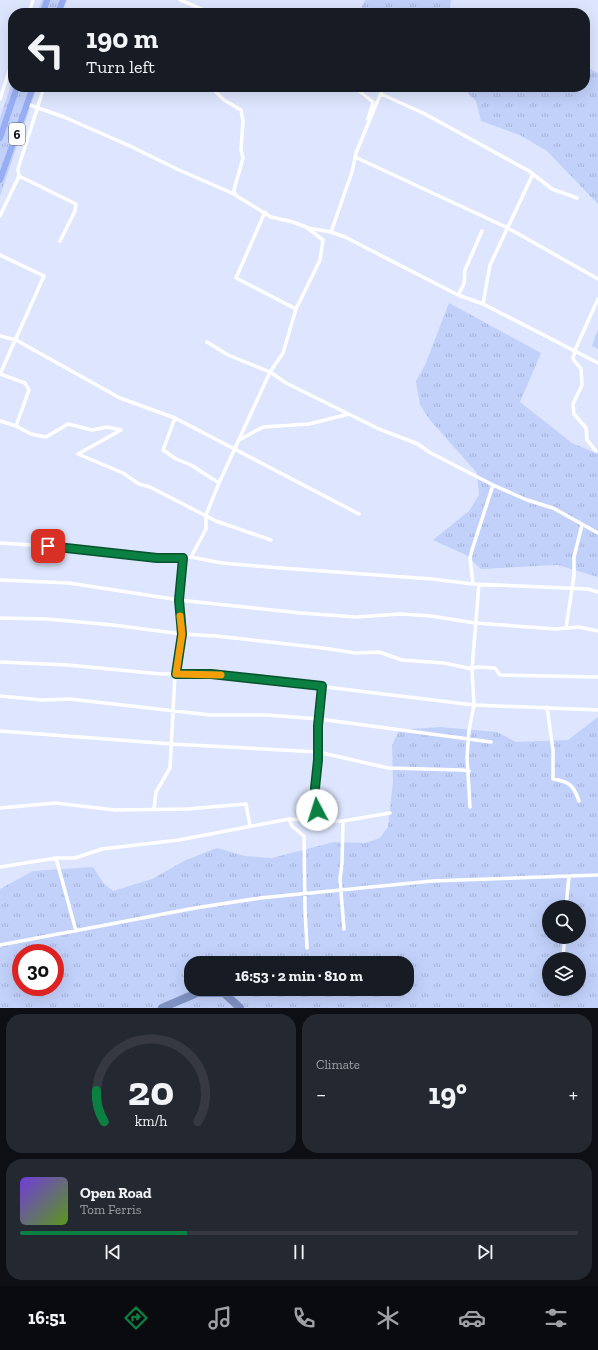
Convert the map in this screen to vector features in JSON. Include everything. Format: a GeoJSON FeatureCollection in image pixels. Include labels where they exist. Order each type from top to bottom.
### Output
{"type":"FeatureCollection","features":[{"type":"Feature","properties":{"kind":"highway","name":"6"},"geometry":{"type":"LineString","coordinates":[[0,138],[16,92]]}},
{"type":"Feature","properties":{"kind":"highway","name":"6"},"geometry":{"type":"LineString","coordinates":[[0,180],[31,92]]}},
{"type":"Feature","properties":{"kind":"street"},"geometry":{"type":"LineString","coordinates":[[180,0],[199,8]]}},
{"type":"Feature","properties":{"kind":"street"},"geometry":{"type":"LineString","coordinates":[[0,99],[8,74]]}},
{"type":"Feature","properties":{"kind":"street"},"geometry":{"type":"LineString","coordinates":[[0,216],[18,176],[18,169],[43,92]]}},
{"type":"Feature","properties":{"kind":"street"},"geometry":{"type":"LineString","coordinates":[[216,92],[224,100],[241,110],[243,121],[241,150],[243,158],[234,190],[235,194]]}},
{"type":"Feature","properties":{"kind":"street"},"geometry":{"type":"LineString","coordinates":[[354,166],[373,102],[360,92]]}},
{"type":"Feature","properties":{"kind":"street"},"geometry":{"type":"LineString","coordinates":[[331,232],[352,172],[355,157],[381,94],[425,114],[533,174],[552,189],[577,198]]}},
{"type":"Feature","properties":{"kind":"street"},"geometry":{"type":"LineString","coordinates":[[27,104],[39,107],[111,137],[179,170],[206,181],[265,212],[271,217],[293,222],[306,227],[331,232],[344,237],[458,295],[483,304],[598,363]]}},
{"type":"Feature","properties":{"kind":"street"},"geometry":{"type":"LineString","coordinates":[[355,157],[508,228],[598,279]]}},
{"type":"Feature","properties":{"kind":"street"},"geometry":{"type":"LineString","coordinates":[[483,304],[490,265],[533,174]]}},
{"type":"Feature","properties":{"kind":"street"},"geometry":{"type":"LineString","coordinates":[[18,176],[76,204],[76,211],[60,241]]}},
{"type":"Feature","properties":{"kind":"street"},"geometry":{"type":"LineString","coordinates":[[265,212],[236,278],[296,309]]}},
{"type":"Feature","properties":{"kind":"street"},"geometry":{"type":"LineString","coordinates":[[191,557],[206,529],[206,515],[218,482],[236,449],[270,372],[283,353],[296,309],[320,260],[323,240],[306,227]]}},
{"type":"Feature","properties":{"kind":"street"},"geometry":{"type":"LineString","coordinates":[[458,295],[464,284],[465,270],[482,231]]}},
{"type":"Feature","properties":{"kind":"street"},"geometry":{"type":"LineString","coordinates":[[0,254],[44,276],[0,376],[25,383],[29,390],[16,426]]}},
{"type":"Feature","properties":{"kind":"street"},"geometry":{"type":"LineString","coordinates":[[596,451],[587,440],[586,428],[574,414],[573,404],[582,385],[581,369],[573,359],[575,350],[598,299]]}},
{"type":"Feature","properties":{"kind":"street"},"geometry":{"type":"LineString","coordinates":[[0,336],[16,340],[120,398],[175,418],[359,514]]}},
{"type":"Feature","properties":{"kind":"street"},"geometry":{"type":"LineString","coordinates":[[207,342],[228,355],[270,372],[286,383],[349,414],[418,444],[429,452],[493,485],[527,500],[553,508],[598,533]]}},
{"type":"Feature","properties":{"kind":"street"},"geometry":{"type":"LineString","coordinates":[[239,440],[263,427],[309,424],[349,414]]}},
{"type":"Feature","properties":{"kind":"street"},"geometry":{"type":"LineString","coordinates":[[175,418],[163,450],[176,459],[191,465],[218,482]]}},
{"type":"Feature","properties":{"kind":"street"},"geometry":{"type":"LineString","coordinates":[[0,421],[16,426],[31,434],[46,437],[68,424],[92,430],[106,427],[121,430],[78,454],[123,473],[139,484],[150,487],[216,521],[271,540]]}},
{"type":"Feature","properties":{"kind":"street"},"geometry":{"type":"LineString","coordinates":[[473,584],[470,558],[493,485]]}},
{"type":"Feature","properties":{"kind":"street"},"geometry":{"type":"LineString","coordinates":[[566,628],[572,588],[574,556],[582,525]]}},
{"type":"Feature","properties":{"kind":"street"},"geometry":{"type":"LineString","coordinates":[[0,543],[48,546],[157,558],[191,557],[222,563],[432,579],[473,584],[572,588],[598,592]]}},
{"type":"Feature","properties":{"kind":"street"},"geometry":{"type":"LineString","coordinates":[[154,809],[156,792],[170,768],[176,674],[182,634],[179,600],[183,558]]}},
{"type":"Feature","properties":{"kind":"street"},"geometry":{"type":"LineString","coordinates":[[0,580],[69,583],[179,600],[301,613],[356,617],[401,614],[431,616],[475,623],[556,629],[580,627],[598,631]]}},
{"type":"Feature","properties":{"kind":"street"},"geometry":{"type":"LineString","coordinates":[[470,807],[467,757],[469,731],[474,705],[472,669],[479,584]]}},
{"type":"Feature","properties":{"kind":"street"},"geometry":{"type":"LineString","coordinates":[[0,618],[98,623],[182,634],[239,638],[356,653],[379,652],[402,660],[444,664],[472,669],[477,667],[495,668],[500,676],[598,677]]}},
{"type":"Feature","properties":{"kind":"street"},"geometry":{"type":"LineString","coordinates":[[0,662],[176,674],[211,674],[474,705],[598,710]]}},
{"type":"Feature","properties":{"kind":"street"},"geometry":{"type":"LineString","coordinates":[[318,821],[315,788],[322,686]]}},
{"type":"Feature","properties":{"kind":"street"},"geometry":{"type":"LineString","coordinates":[[0,696],[42,700],[70,699],[173,712],[210,715],[267,715],[319,719],[491,742]]}},
{"type":"Feature","properties":{"kind":"street"},"geometry":{"type":"LineString","coordinates":[[547,707],[553,750],[553,779],[566,781],[574,789],[579,801]]}},
{"type":"Feature","properties":{"kind":"street"},"geometry":{"type":"LineString","coordinates":[[0,731],[172,744],[318,752],[388,768],[462,770],[469,772]]}},
{"type":"Feature","properties":{"kind":"street"},"geometry":{"type":"LineString","coordinates":[[0,808],[55,803],[115,810],[186,809],[246,804],[250,826]]}},
{"type":"Feature","properties":{"kind":"street"},"geometry":{"type":"LineString","coordinates":[[0,867],[56,858],[75,858],[102,849],[179,840],[289,819],[342,821],[390,813]]}},
{"type":"Feature","properties":{"kind":"street"},"geometry":{"type":"LineString","coordinates":[[289,819],[292,826],[304,836],[304,894],[307,948]]}},
{"type":"Feature","properties":{"kind":"street"},"geometry":{"type":"LineString","coordinates":[[342,821],[340,889],[344,930]]}},
{"type":"Feature","properties":{"kind":"street"},"geometry":{"type":"LineString","coordinates":[[56,858],[76,930]]}},
{"type":"Feature","properties":{"kind":"street"},"geometry":{"type":"LineString","coordinates":[[0,944],[260,898],[432,881],[598,875]]}},
{"type":"Feature","properties":{"kind":"street"},"geometry":{"type":"LineString","coordinates":[[567,900],[569,876]]}},
{"type":"Feature","properties":{"kind":"green space"},"geometry":{"type":"Polygon","coordinates":[[[42,0],[67,0],[64,8],[39,8],[42,0]]]}},
{"type":"Feature","properties":{"kind":"green space"},"geometry":{"type":"Polygon","coordinates":[[[365,0],[451,0],[450,8],[361,8],[365,0]]]}},
{"type":"Feature","properties":{"kind":"green space"},"geometry":{"type":"Polygon","coordinates":[[[590,69],[598,73],[598,204],[547,151],[520,135],[481,121],[476,101],[467,92],[590,92],[590,69]]]}},
{"type":"Feature","properties":{"kind":"green space"},"geometry":{"type":"Polygon","coordinates":[[[9,92],[35,92],[0,196],[0,118],[9,92]]]}},
{"type":"Feature","properties":{"kind":"green space"},"geometry":{"type":"Polygon","coordinates":[[[449,303],[541,353],[520,402],[572,443],[598,454],[598,577],[558,565],[481,569],[466,555],[433,540],[469,511],[479,495],[477,473],[430,420],[420,405],[416,381],[425,365],[449,303]]]}},
{"type":"Feature","properties":{"kind":"green space"},"geometry":{"type":"Polygon","coordinates":[[[598,329],[598,349],[592,346],[598,329]]]}},
{"type":"Feature","properties":{"kind":"green space"},"geometry":{"type":"Polygon","coordinates":[[[598,717],[598,1008],[0,1008],[0,889],[33,871],[93,867],[104,884],[113,891],[152,879],[186,860],[217,848],[245,856],[272,858],[334,842],[365,843],[380,838],[388,827],[393,781],[392,745],[399,730],[440,727],[497,732],[516,742],[568,740],[598,717]]]}},
{"type":"Feature","properties":{"kind":"waterway"},"geometry":{"type":"LineString","coordinates":[[162,1008],[197,993],[224,993],[240,1008]]}},
{"type":"Feature","properties":{"kind":"slow traffic"},"geometry":{"type":"LineString","coordinates":[[180,616],[182,634],[176,674],[221,675]]}},
{"type":"Feature","properties":{"kind":"route"},"geometry":{"type":"LineString","coordinates":[[48,546],[157,558],[183,558],[179,600],[182,634],[176,674],[211,674],[322,686],[318,726],[318,760],[315,788],[317,810]]}}]}
